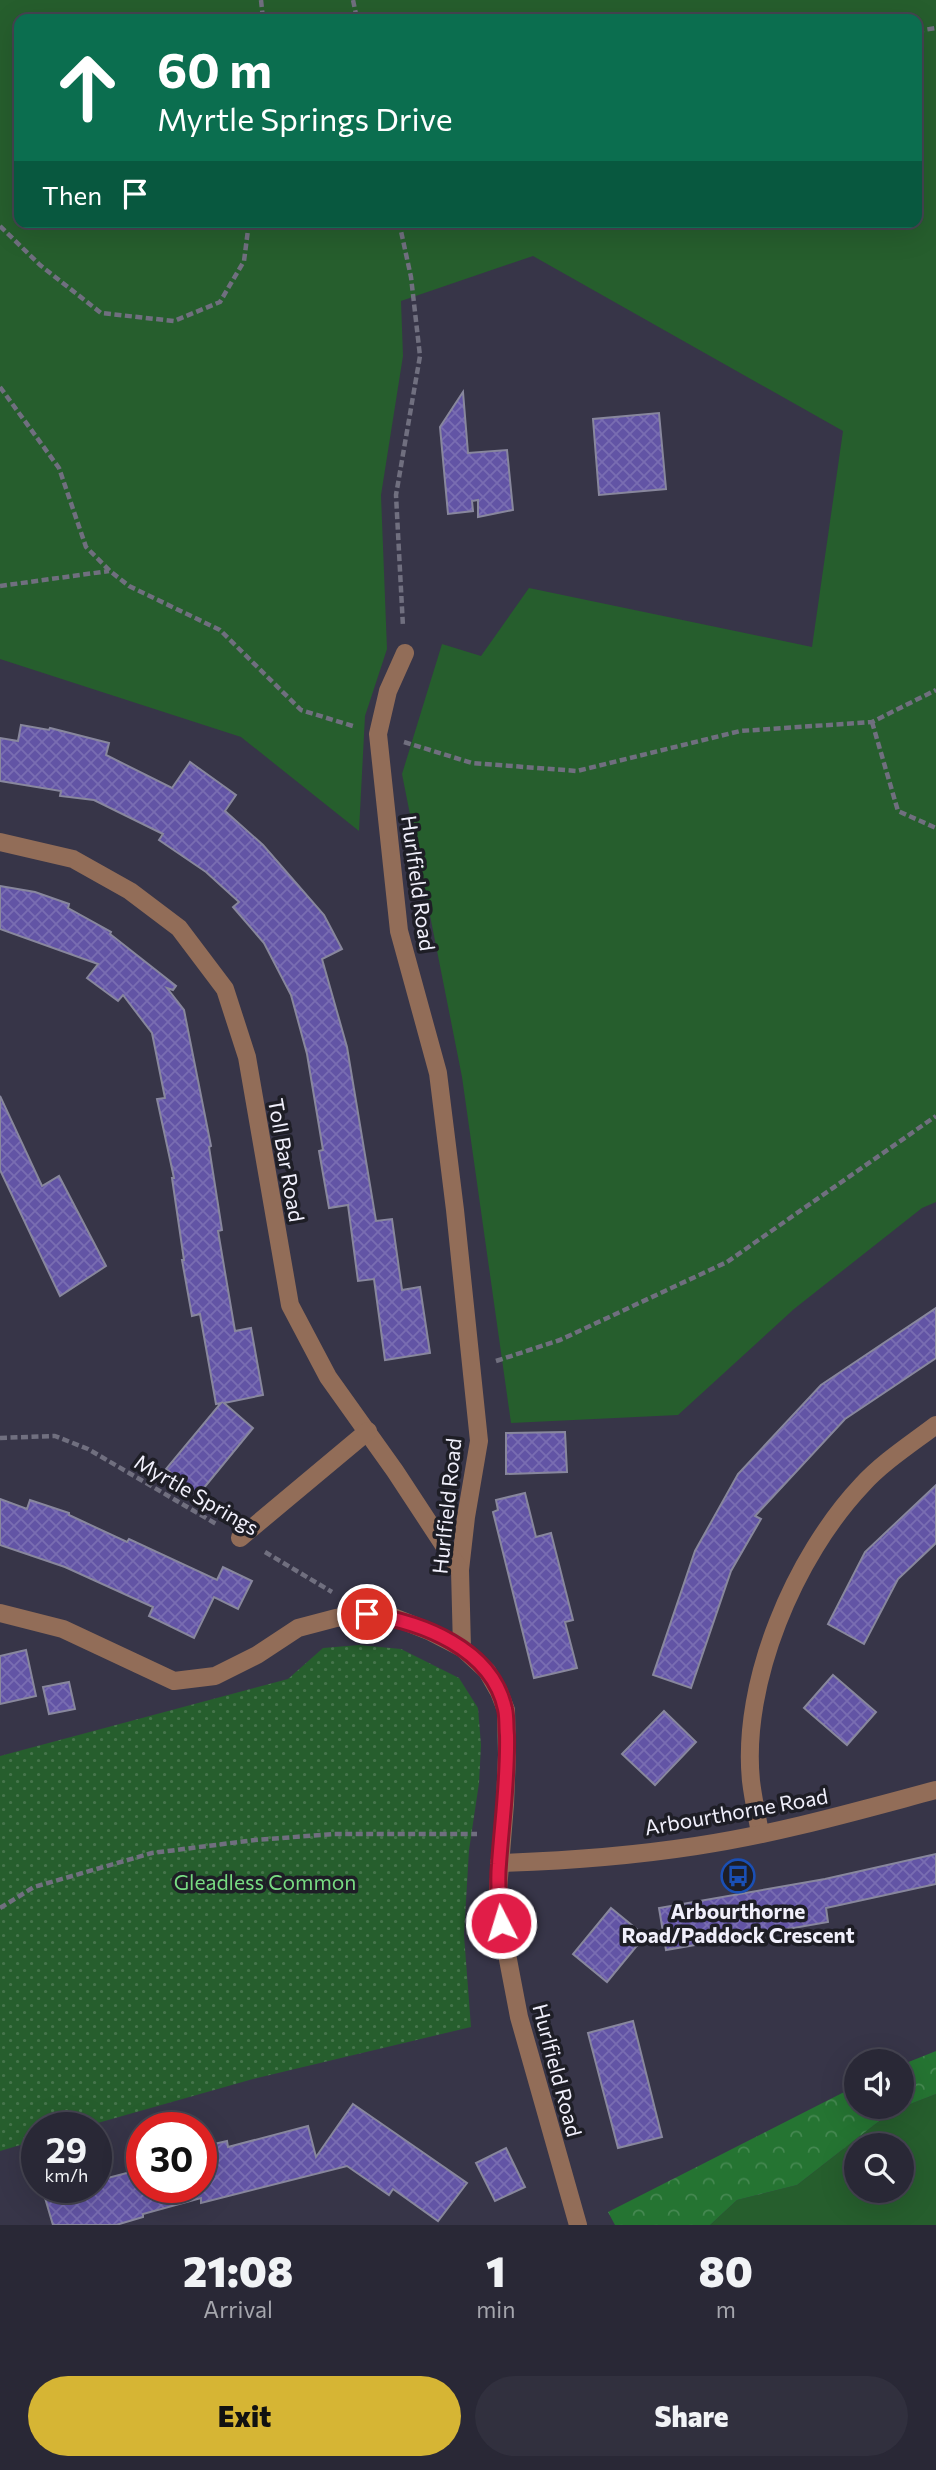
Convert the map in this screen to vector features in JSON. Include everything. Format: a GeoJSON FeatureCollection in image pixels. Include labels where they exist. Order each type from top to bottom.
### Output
{"type":"FeatureCollection","features":[{"type":"Feature","properties":{"kind":"street","name":"Hurlfield Road"},"geometry":{"type":"LineString","coordinates":[[405,653],[388,691],[379,734],[398,931],[438,1073],[479,1441],[460,1570],[462,1648],[487,1671],[506,1710],[507,1755],[499,1863],[501,1923],[519,2017],[578,2225]]}},
{"type":"Feature","properties":{"kind":"street","name":"Toll Bar Road"},"geometry":{"type":"LineString","coordinates":[[0,842],[73,859],[130,891],[179,928],[225,989],[247,1057],[290,1305],[328,1377],[368,1431],[460,1570]]}},
{"type":"Feature","properties":{"kind":"street"},"geometry":{"type":"LineString","coordinates":[[760,1833],[751,1780],[751,1741],[760,1680],[778,1618],[806,1560],[862,1485],[898,1453],[936,1425]]}},
{"type":"Feature","properties":{"kind":"street"},"geometry":{"type":"LineString","coordinates":[[240,1538],[368,1431]]}},
{"type":"Feature","properties":{"kind":"street"},"geometry":{"type":"LineString","coordinates":[[0,1613],[63,1629],[174,1681],[215,1676],[257,1655],[298,1628],[336,1618],[367,1614],[396,1618],[462,1648]]}},
{"type":"Feature","properties":{"kind":"street","name":"Arbourthorne Road"},"geometry":{"type":"LineString","coordinates":[[499,1863],[541,1862],[696,1846],[818,1822],[936,1790]]}},
{"type":"Feature","properties":{"kind":"path"},"geometry":{"type":"LineString","coordinates":[[0,226],[40,265],[102,313],[174,321],[220,302],[244,261],[248,228]]}},
{"type":"Feature","properties":{"kind":"path"},"geometry":{"type":"LineString","coordinates":[[400,228],[411,278],[420,356],[396,495],[405,653]]}},
{"type":"Feature","properties":{"kind":"path"},"geometry":{"type":"LineString","coordinates":[[0,387],[59,468],[86,547],[129,586],[220,630],[301,710],[472,762],[577,771],[740,731],[872,722],[936,690]]}},
{"type":"Feature","properties":{"kind":"path"},"geometry":{"type":"LineString","coordinates":[[0,586],[110,571]]}},
{"type":"Feature","properties":{"kind":"path"},"geometry":{"type":"LineString","coordinates":[[872,722],[898,811],[936,828]]}},
{"type":"Feature","properties":{"kind":"path"},"geometry":{"type":"LineString","coordinates":[[472,1369],[560,1340],[727,1262],[936,1116]]}},
{"type":"Feature","properties":{"kind":"path","name":"Myrtle Springs"},"geometry":{"type":"LineString","coordinates":[[0,1438],[55,1436],[88,1449],[294,1568],[367,1614]]}},
{"type":"Feature","properties":{"kind":"path"},"geometry":{"type":"LineString","coordinates":[[0,1908],[34,1887],[152,1853],[255,1840],[334,1834],[502,1836]]}},
{"type":"Feature","properties":{"kind":"green space"},"geometry":{"type":"Polygon","coordinates":[[[0,0],[936,0],[936,1202],[922,1208],[794,1309],[678,1415],[511,1423],[462,1077],[402,774],[442,644],[481,656],[529,588],[812,647],[843,431],[533,256],[401,301],[403,356],[381,495],[387,649],[365,716],[359,831],[241,737],[0,659],[0,0]]]}},
{"type":"Feature","properties":{"kind":"green space","name":"Gleadless Common"},"geometry":{"type":"Polygon","coordinates":[[[359,1645],[401,1649],[459,1678],[478,1708],[481,1745],[479,1783],[469,1850],[464,1935],[471,2027],[253,2079],[136,2112],[126,2112],[126,2115],[112,2119],[112,2112],[21,2112],[21,2145],[0,2151],[0,1756],[288,1679],[323,1648],[359,1645]]]}},
{"type":"Feature","properties":{"kind":"green space"},"geometry":{"type":"Polygon","coordinates":[[[936,2051],[936,2094],[914,2102],[914,2060],[936,2051]]]}},
{"type":"Feature","properties":{"kind":"green space"},"geometry":{"type":"Polygon","coordinates":[[[844,2092],[844,2119],[882,2119],[864,2133],[844,2133],[844,2148],[797,2185],[737,2200],[710,2225],[615,2225],[608,2212],[844,2092]]]}},
{"type":"Feature","properties":{"kind":"green space"},"geometry":{"type":"Polygon","coordinates":[[[936,2094],[936,2225],[710,2225],[737,2200],[797,2185],[844,2148],[844,2203],[914,2203],[914,2133],[864,2133],[882,2119],[914,2119],[914,2102],[936,2094]]]}},
{"type":"Feature","properties":{"kind":"building"},"geometry":{"type":"Polygon","coordinates":[[[463,392],[468,453],[507,450],[513,510],[478,517],[478,500],[472,501],[473,511],[448,514],[440,427],[463,392]]]}},
{"type":"Feature","properties":{"kind":"building"},"geometry":{"type":"Polygon","coordinates":[[[659,413],[666,489],[599,495],[593,419],[659,413]]]}},
{"type":"Feature","properties":{"kind":"building"},"geometry":{"type":"Polygon","coordinates":[[[21,725],[50,728],[109,743],[106,755],[172,788],[190,762],[236,795],[225,811],[263,845],[324,915],[342,949],[322,959],[347,1047],[376,1221],[392,1219],[402,1290],[420,1287],[430,1353],[385,1360],[374,1279],[358,1281],[348,1205],[329,1208],[319,1151],[323,1150],[307,1054],[291,995],[264,943],[233,907],[239,902],[206,872],[159,840],[163,834],[94,800],[60,796],[61,791],[0,781],[0,738],[18,741],[21,725]]]}},
{"type":"Feature","properties":{"kind":"building"},"geometry":{"type":"Polygon","coordinates":[[[0,886],[35,892],[69,904],[68,908],[111,932],[110,934],[176,986],[173,990],[167,988],[184,1010],[211,1146],[209,1147],[222,1230],[218,1231],[235,1331],[251,1328],[263,1395],[224,1403],[253,1428],[198,1495],[166,1469],[221,1403],[216,1404],[200,1314],[192,1316],[182,1260],[174,1178],[157,1099],[165,1098],[152,1033],[123,995],[118,1001],[87,978],[98,964],[0,929],[0,886]]]}},
{"type":"Feature","properties":{"kind":"building"},"geometry":{"type":"Polygon","coordinates":[[[0,1096],[42,1186],[59,1176],[106,1266],[60,1296],[0,1170],[0,1096]]]}},
{"type":"Feature","properties":{"kind":"building"},"geometry":{"type":"Polygon","coordinates":[[[936,1308],[936,1358],[845,1419],[755,1516],[761,1519],[731,1571],[691,1688],[653,1675],[695,1551],[738,1474],[821,1385],[936,1308]]]}},
{"type":"Feature","properties":{"kind":"building"},"geometry":{"type":"Polygon","coordinates":[[[565,1432],[567,1472],[506,1474],[506,1433],[565,1432]]]}},
{"type":"Feature","properties":{"kind":"building"},"geometry":{"type":"Polygon","coordinates":[[[936,1485],[936,1543],[898,1579],[864,1644],[828,1624],[865,1552],[936,1485]]]}},
{"type":"Feature","properties":{"kind":"building"},"geometry":{"type":"Polygon","coordinates":[[[525,1493],[536,1537],[551,1533],[573,1620],[565,1622],[577,1668],[534,1678],[493,1512],[498,1510],[496,1500],[525,1493]]]}},
{"type":"Feature","properties":{"kind":"building"},"geometry":{"type":"Polygon","coordinates":[[[0,1499],[27,1509],[30,1500],[69,1513],[127,1542],[129,1539],[217,1580],[223,1567],[252,1581],[238,1609],[214,1597],[194,1638],[149,1616],[153,1607],[65,1567],[0,1545],[0,1499]]]}},
{"type":"Feature","properties":{"kind":"building"},"geometry":{"type":"Polygon","coordinates":[[[26,1650],[36,1696],[0,1704],[0,1656],[26,1650]]]}},
{"type":"Feature","properties":{"kind":"building"},"geometry":{"type":"Polygon","coordinates":[[[833,1675],[876,1712],[847,1745],[804,1708],[833,1675]]]}},
{"type":"Feature","properties":{"kind":"building"},"geometry":{"type":"Polygon","coordinates":[[[69,1682],[75,1709],[49,1714],[43,1687],[69,1682]]]}},
{"type":"Feature","properties":{"kind":"building"},"geometry":{"type":"Polygon","coordinates":[[[664,1711],[696,1742],[655,1785],[622,1754],[664,1711]]]}},
{"type":"Feature","properties":{"kind":"building"},"geometry":{"type":"Polygon","coordinates":[[[936,1854],[936,1884],[826,1908],[828,1922],[666,1950],[659,1908],[825,1879],[936,1854]]]}},
{"type":"Feature","properties":{"kind":"building"},"geometry":{"type":"Polygon","coordinates":[[[611,1908],[645,1936],[607,1982],[573,1954],[611,1908]]]}},
{"type":"Feature","properties":{"kind":"building"},"geometry":{"type":"Polygon","coordinates":[[[633,2021],[662,2137],[618,2148],[588,2033],[633,2021]]]}},
{"type":"Feature","properties":{"kind":"building"},"geometry":{"type":"Polygon","coordinates":[[[353,2104],[467,2183],[438,2221],[393,2189],[389,2195],[347,2166],[217,2199],[217,2143],[227,2141],[228,2147],[308,2126],[316,2157],[353,2104]]]}},
{"type":"Feature","properties":{"kind":"building"},"geometry":{"type":"Polygon","coordinates":[[[506,2148],[525,2187],[495,2201],[476,2163],[506,2148]]]}},
{"type":"Feature","properties":{"kind":"building"},"geometry":{"type":"Polygon","coordinates":[[[126,2173],[126,2203],[183,2203],[116,2225],[53,2225],[46,2203],[112,2203],[112,2177],[126,2173]]]}},
{"type":"Feature","properties":{"kind":"place","name":"Arbourthorne Road/Paddock Crescent"},"geometry":{"type":"Point","coordinates":[738,1876]}},
{"type":"Feature","properties":{"kind":"route"},"geometry":{"type":"LineString","coordinates":[[367,1614],[396,1618],[462,1648],[487,1671],[499,1692],[506,1710],[507,1755],[498,1890],[501,1923]]}}]}
